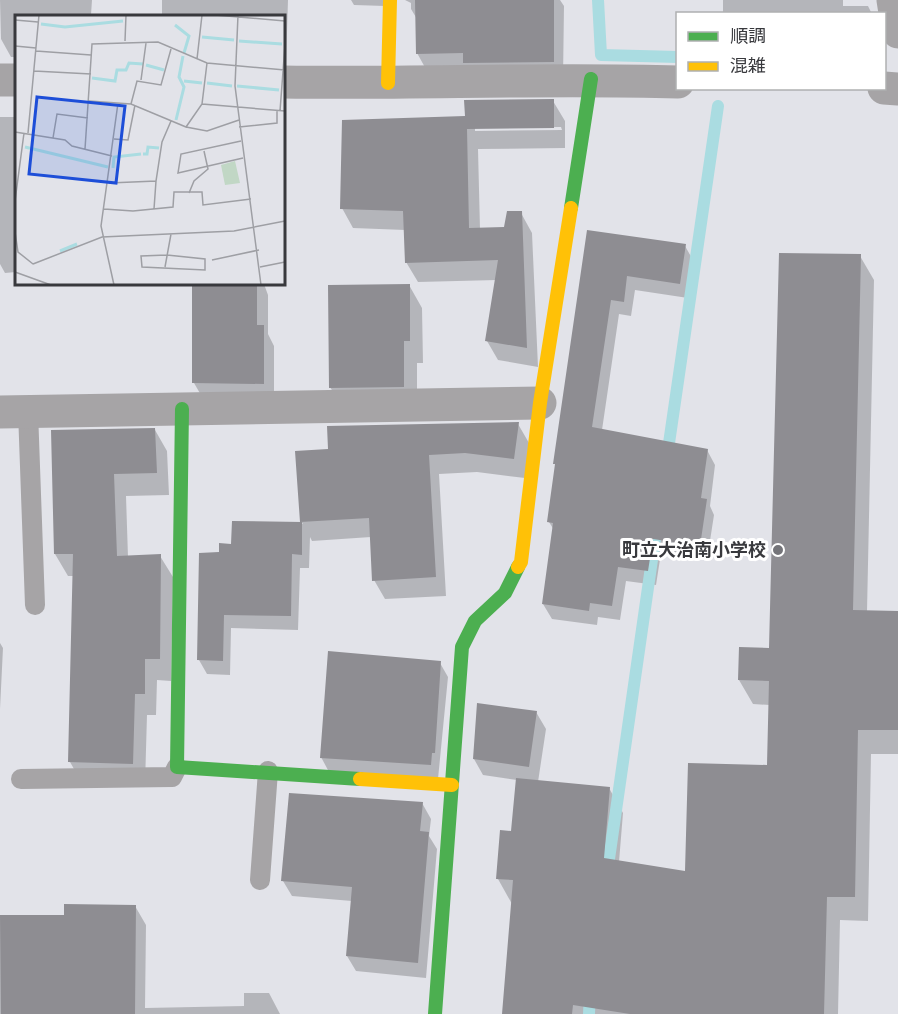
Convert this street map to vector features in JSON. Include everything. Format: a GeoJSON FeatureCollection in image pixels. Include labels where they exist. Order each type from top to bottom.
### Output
{"type":"FeatureCollection","features":[{"type":"Feature","properties":{"kind":"street"},"geometry":{"type":"LineString","coordinates":[[388,84],[390,0]]}},
{"type":"Feature","properties":{"kind":"street"},"geometry":{"type":"LineString","coordinates":[[893,0],[898,32]]}},
{"type":"Feature","properties":{"kind":"street"},"geometry":{"type":"LineString","coordinates":[[435,1014],[462,647],[475,621],[505,593],[521,562],[540,403],[591,79]]}},
{"type":"Feature","properties":{"kind":"street"},"geometry":{"type":"LineString","coordinates":[[285,82],[388,84],[591,79],[676,82]]}},
{"type":"Feature","properties":{"kind":"street"},"geometry":{"type":"LineString","coordinates":[[14,412],[540,403]]}},
{"type":"Feature","properties":{"kind":"street"},"geometry":{"type":"LineString","coordinates":[[182,409],[177,767],[268,771],[452,785]]}},
{"type":"Feature","properties":{"kind":"lane"},"geometry":{"type":"LineString","coordinates":[[14,412],[35,605]]}},
{"type":"Feature","properties":{"kind":"lane"},"geometry":{"type":"LineString","coordinates":[[21,778],[172,777],[177,767]]}},
{"type":"Feature","properties":{"kind":"lane"},"geometry":{"type":"LineString","coordinates":[[260,880],[268,771]]}},
{"type":"Feature","properties":{"kind":"building"},"geometry":{"type":"Polygon","coordinates":[[[415,0],[554,0],[554,62],[463,63],[463,53],[416,54],[415,0]]]}},
{"type":"Feature","properties":{"kind":"building"},"geometry":{"type":"Polygon","coordinates":[[[554,99],[554,128],[467,129],[469,228],[504,227],[507,211],[522,211],[527,348],[485,341],[498,260],[405,263],[403,211],[340,209],[342,120],[465,116],[464,100],[554,99]]]}},
{"type":"Feature","properties":{"kind":"building"},"geometry":{"type":"Polygon","coordinates":[[[587,230],[686,244],[680,284],[627,276],[624,302],[611,300],[592,427],[708,449],[701,498],[707,499],[700,546],[653,539],[648,571],[618,567],[612,606],[590,603],[589,611],[542,604],[553,523],[547,522],[555,464],[553,464],[587,230]]]}},
{"type":"Feature","properties":{"kind":"building"},"geometry":{"type":"Polygon","coordinates":[[[779,253],[861,254],[853,610],[898,611],[898,730],[858,730],[855,897],[827,897],[824,1014],[630,1014],[573,1005],[572,1014],[502,1014],[513,880],[496,879],[500,830],[511,831],[516,778],[610,787],[604,858],[685,871],[688,763],[767,765],[769,681],[738,680],[739,647],[769,648],[779,253]]]}},
{"type":"Feature","properties":{"kind":"building"},"geometry":{"type":"Polygon","coordinates":[[[410,284],[410,341],[404,341],[404,387],[329,388],[328,285],[410,284]]]}},
{"type":"Feature","properties":{"kind":"building"},"geometry":{"type":"Polygon","coordinates":[[[192,285],[257,285],[257,325],[264,325],[264,384],[192,383],[192,285]]]}},
{"type":"Feature","properties":{"kind":"building"},"geometry":{"type":"Polygon","coordinates":[[[519,422],[514,459],[465,453],[429,455],[436,577],[372,581],[369,518],[300,522],[295,451],[328,449],[327,426],[519,422]]]}},
{"type":"Feature","properties":{"kind":"building"},"geometry":{"type":"Polygon","coordinates":[[[155,428],[157,473],[114,474],[117,556],[161,554],[160,659],[145,659],[145,694],[135,694],[133,764],[68,762],[73,554],[54,554],[51,430],[155,428]]]}},
{"type":"Feature","properties":{"kind":"building"},"geometry":{"type":"Polygon","coordinates":[[[232,521],[302,522],[302,555],[292,554],[291,616],[224,615],[223,661],[197,660],[199,553],[219,552],[219,543],[231,544],[232,521]]]}},
{"type":"Feature","properties":{"kind":"building"},"geometry":{"type":"Polygon","coordinates":[[[328,651],[441,661],[435,753],[432,753],[431,765],[320,758],[328,651]]]}},
{"type":"Feature","properties":{"kind":"building"},"geometry":{"type":"Polygon","coordinates":[[[477,703],[537,711],[529,767],[473,759],[477,703]]]}},
{"type":"Feature","properties":{"kind":"building"},"geometry":{"type":"Polygon","coordinates":[[[289,793],[423,802],[420,831],[429,832],[418,963],[346,956],[352,887],[281,881],[289,793]]]}},
{"type":"Feature","properties":{"kind":"building"},"geometry":{"type":"Polygon","coordinates":[[[64,904],[136,905],[135,1014],[1,1014],[0,915],[64,915],[64,904]]]}},
{"type":"Feature","properties":{"kind":"waterway"},"geometry":{"type":"LineString","coordinates":[[598,0],[601,55],[676,57]]}},
{"type":"Feature","properties":{"kind":"waterway"},"geometry":{"type":"LineString","coordinates":[[667,457],[718,106]]}},
{"type":"Feature","properties":{"kind":"waterway"},"geometry":{"type":"LineString","coordinates":[[607,873],[657,525]]}},
{"type":"Feature","properties":{"kind":"waterway"},"geometry":{"type":"LineString","coordinates":[[589,1014],[590,991]]}},
{"type":"Feature","properties":{"kind":"traffic: fast"},"geometry":{"type":"LineString","coordinates":[[571,208],[591,79]]}},
{"type":"Feature","properties":{"kind":"traffic: fast"},"geometry":{"type":"LineString","coordinates":[[182,409],[177,767],[360,779]]}},
{"type":"Feature","properties":{"kind":"traffic: fast"},"geometry":{"type":"LineString","coordinates":[[435,1014],[462,647],[475,621],[505,593],[518,567]]}},
{"type":"Feature","properties":{"kind":"traffic: slow"},"geometry":{"type":"LineString","coordinates":[[388,83],[390,0]]}},
{"type":"Feature","properties":{"kind":"traffic: slow"},"geometry":{"type":"LineString","coordinates":[[518,567],[521,562],[540,403],[571,208]]}},
{"type":"Feature","properties":{"kind":"traffic: slow"},"geometry":{"type":"LineString","coordinates":[[360,779],[452,785]]}},
{"type":"Feature","properties":{"kind":"place","name":"町立大治南小学校"},"geometry":{"type":"Point","coordinates":[778,550]}}]}
